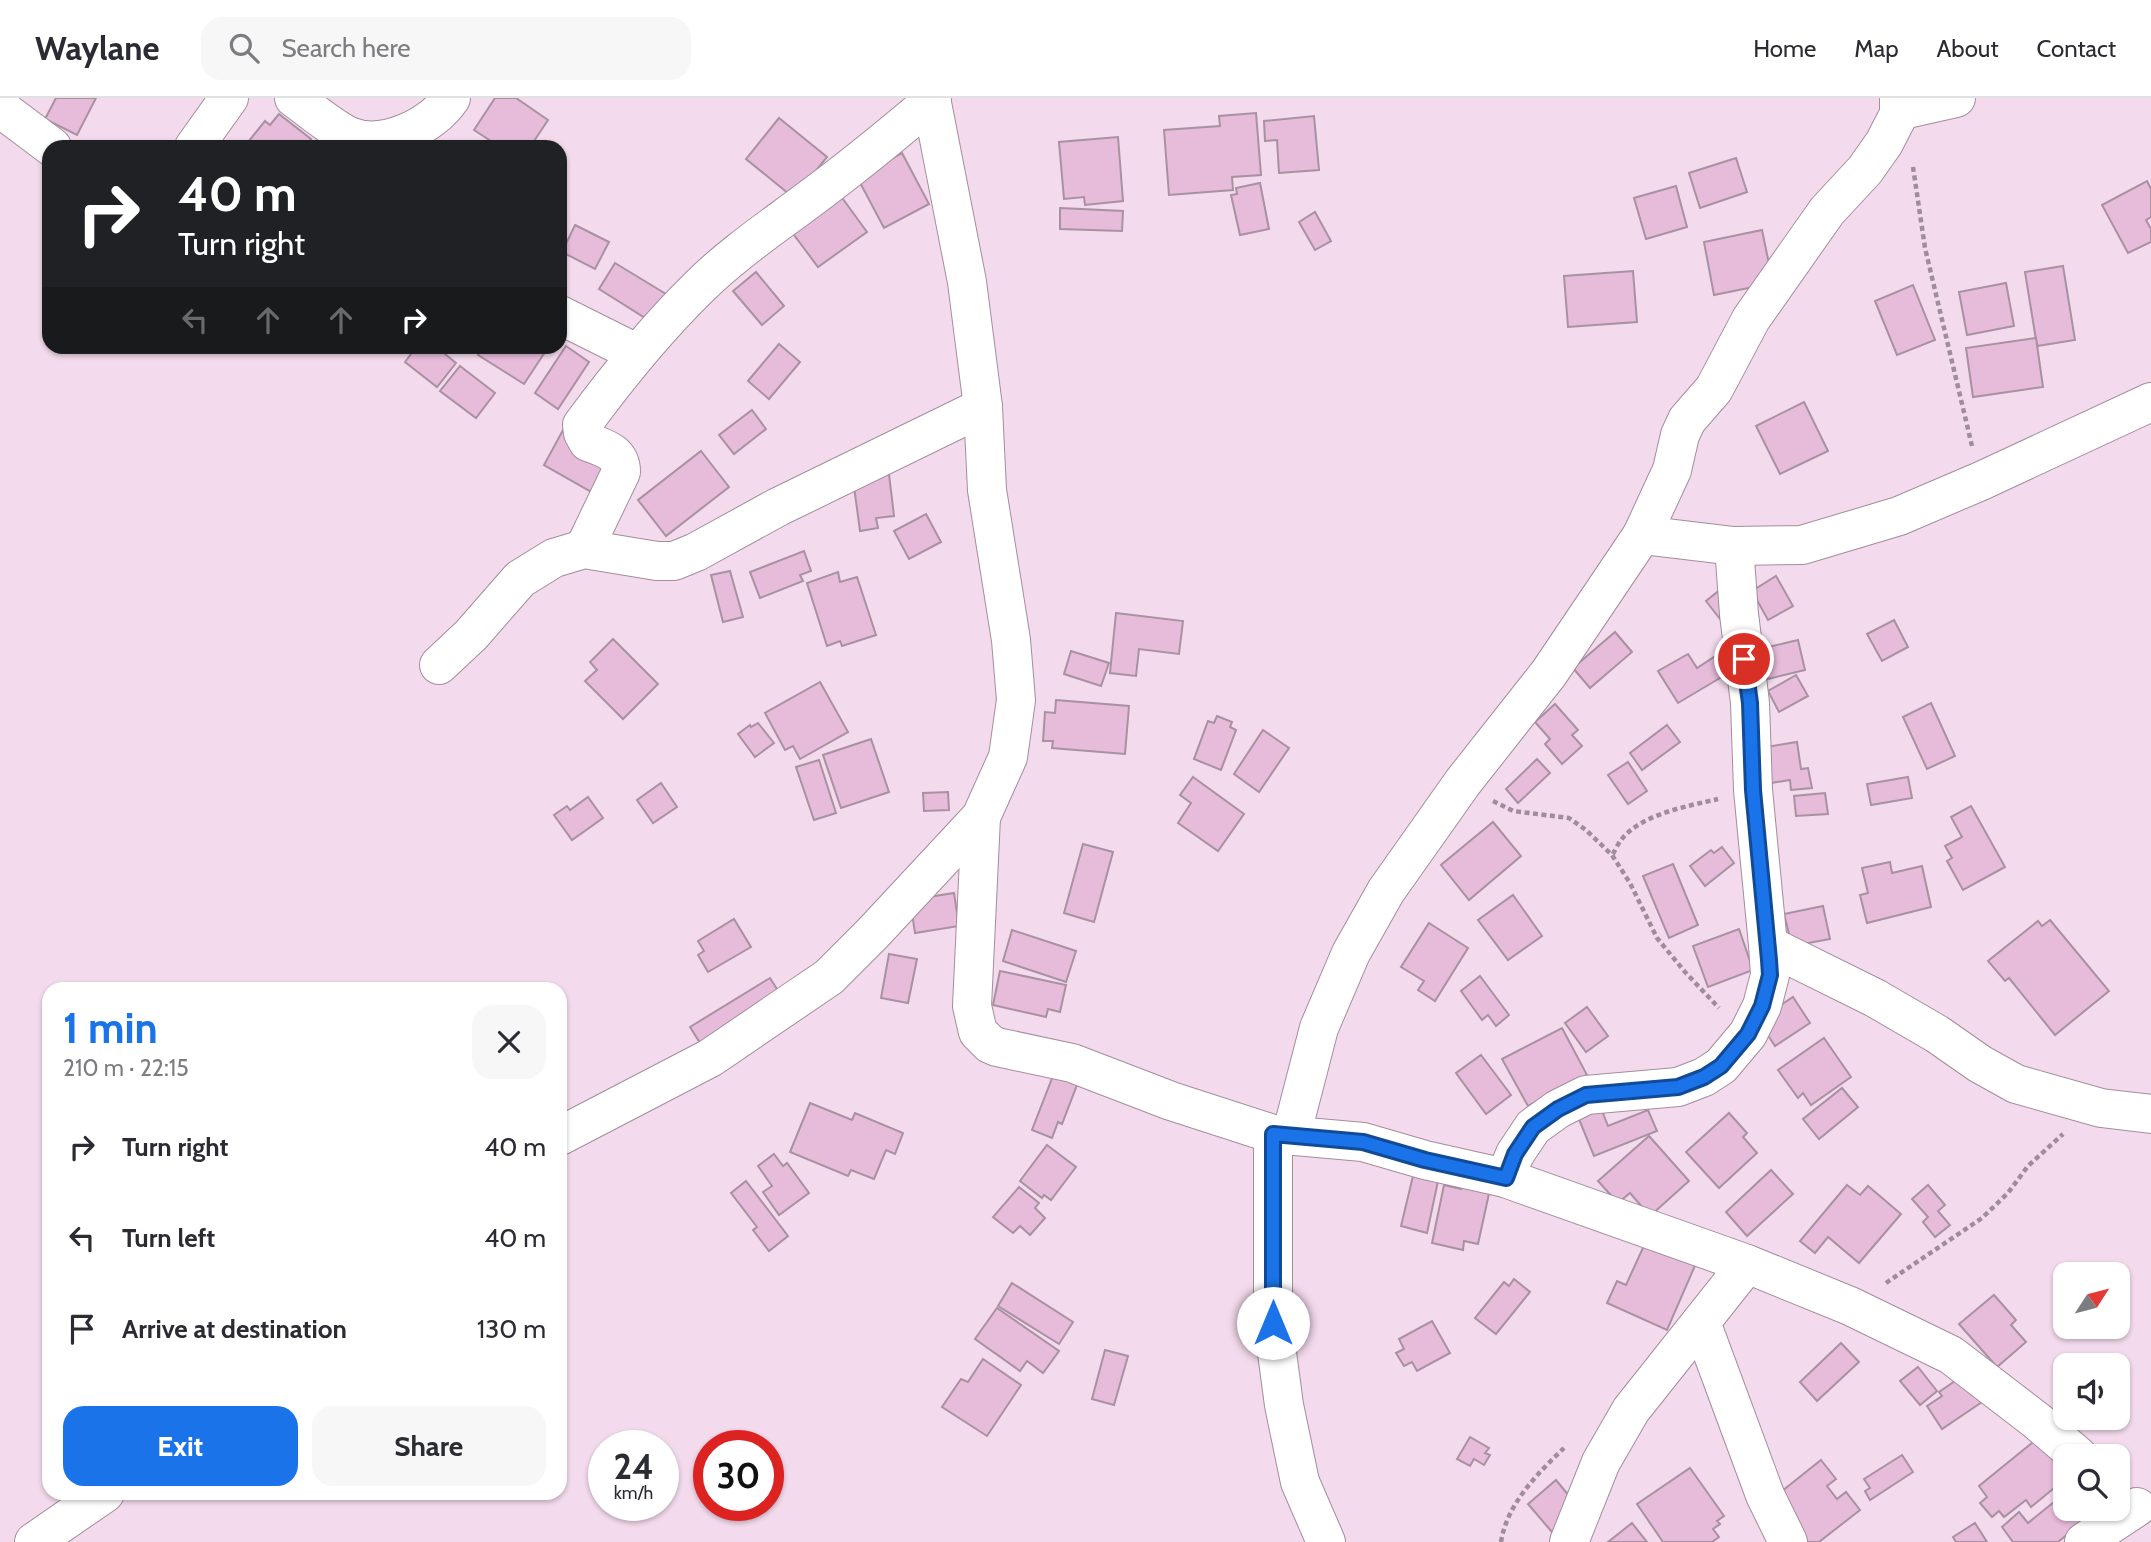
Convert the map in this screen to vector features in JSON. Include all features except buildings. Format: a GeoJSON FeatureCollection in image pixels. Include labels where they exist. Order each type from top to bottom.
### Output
{"type":"FeatureCollection","features":[{"type":"Feature","properties":{"kind":"street"},"geometry":{"type":"LineString","coordinates":[[199,140],[229,98]]}},
{"type":"Feature","properties":{"kind":"street"},"geometry":{"type":"LineString","coordinates":[[294,98],[347,135],[367,140]]}},
{"type":"Feature","properties":{"kind":"street"},"geometry":{"type":"LineString","coordinates":[[393,140],[446,107],[451,98]]}},
{"type":"Feature","properties":{"kind":"street"},"geometry":{"type":"LineString","coordinates":[[1326,1542],[1300,1482],[1284,1405],[1273,1323],[1282,1135],[1319,1028],[1351,953],[1386,891],[1463,782],[1549,673],[1642,535],[1672,470],[1680,435],[1687,420],[1714,389],[1751,319],[1827,211],[1865,170],[1884,143],[1901,107],[1956,98]]}},
{"type":"Feature","properties":{"kind":"street"},"geometry":{"type":"LineString","coordinates":[[567,1132],[710,1058],[829,977],[981,817],[1008,757],[1016,700],[1011,640],[988,491],[984,407],[967,282],[932,100],[861,161],[762,234],[700,285],[636,353],[582,425],[588,442],[606,448],[617,456],[621,463],[621,472],[584,549]]}},
{"type":"Feature","properties":{"kind":"street"},"geometry":{"type":"LineString","coordinates":[[0,108],[43,140]]}},
{"type":"Feature","properties":{"kind":"street"},"geometry":{"type":"LineString","coordinates":[[567,318],[636,353]]}},
{"type":"Feature","properties":{"kind":"street"},"geometry":{"type":"LineString","coordinates":[[1642,535],[1734,546],[1802,545],[1899,516],[2151,402]]}},
{"type":"Feature","properties":{"kind":"street"},"geometry":{"type":"LineString","coordinates":[[439,665],[471,635],[520,579],[554,558],[584,549],[657,561],[674,561],[984,407]]}},
{"type":"Feature","properties":{"kind":"street"},"geometry":{"type":"LineString","coordinates":[[1506,1178],[1515,1154],[1533,1127],[1558,1109],[1586,1095],[1678,1087],[1704,1077],[1721,1066],[1748,1034],[1762,1006],[1770,975],[1753,790],[1750,703],[1734,546]]}},
{"type":"Feature","properties":{"kind":"street"},"geometry":{"type":"LineString","coordinates":[[981,817],[972,1006],[974,1023],[985,1040],[998,1047],[1072,1063],[1171,1101],[1282,1135],[1363,1142],[1425,1160],[1506,1178],[1747,1264],[1850,1306],[1951,1355],[2064,1444]]}},
{"type":"Feature","properties":{"kind":"street"},"geometry":{"type":"LineString","coordinates":[[1768,945],[1875,998],[2016,1084],[2101,1108],[2151,1114]]}},
{"type":"Feature","properties":{"kind":"street"},"geometry":{"type":"LineString","coordinates":[[1569,1542],[1601,1462],[1631,1410],[1747,1264]]}},
{"type":"Feature","properties":{"kind":"street"},"geometry":{"type":"LineString","coordinates":[[1701,1322],[1765,1495],[1788,1542]]}},
{"type":"Feature","properties":{"kind":"street"},"geometry":{"type":"LineString","coordinates":[[34,1542],[96,1500]]}},
{"type":"Feature","properties":{"kind":"street"},"geometry":{"type":"LineString","coordinates":[[2084,1542],[2135,1506]]}},
{"type":"Feature","properties":{"kind":"path"},"geometry":{"type":"LineString","coordinates":[[1901,107],[1925,248],[1980,481]]}},
{"type":"Feature","properties":{"kind":"path"},"geometry":{"type":"LineString","coordinates":[[1463,782],[1513,811],[1569,818],[1579,823],[1612,855],[1630,883],[1657,938],[1685,972],[1748,1034]]}},
{"type":"Feature","properties":{"kind":"path"},"geometry":{"type":"LineString","coordinates":[[1612,855],[1621,839],[1637,826],[1670,810],[1753,790]]}},
{"type":"Feature","properties":{"kind":"path"},"geometry":{"type":"LineString","coordinates":[[1850,1306],[1982,1218],[2008,1193],[2028,1166],[2048,1146],[2101,1108]]}},
{"type":"Feature","properties":{"kind":"path"},"geometry":{"type":"LineString","coordinates":[[1501,1542],[1503,1528],[1524,1493],[1539,1472],[1569,1443]]}},
{"type":"Feature","properties":{"kind":"route"},"geometry":{"type":"LineString","coordinates":[[1273,1323],[1273,1134],[1363,1142],[1425,1160],[1506,1178],[1515,1154],[1533,1127],[1558,1109],[1586,1095],[1678,1087],[1704,1077],[1721,1066],[1748,1034],[1762,1006],[1770,975],[1753,790],[1750,703],[1744,659]]}}]}
